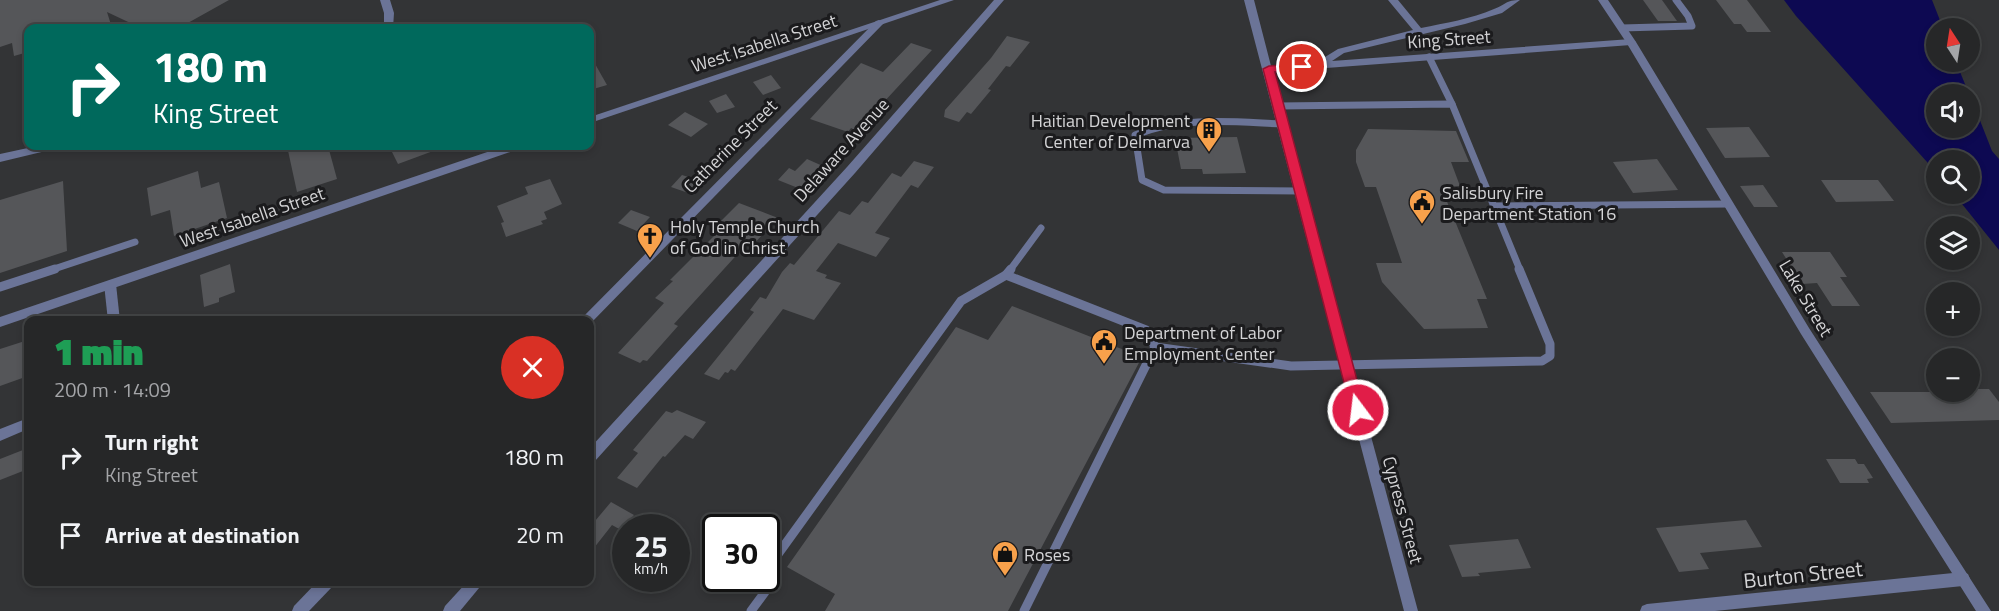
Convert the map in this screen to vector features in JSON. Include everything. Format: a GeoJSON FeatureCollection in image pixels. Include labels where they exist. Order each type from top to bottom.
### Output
{"type":"FeatureCollection","features":[{"type":"Feature","properties":{"kind":"street"},"geometry":{"type":"LineString","coordinates":[[385,0],[389,13],[389,24]]}},
{"type":"Feature","properties":{"kind":"street","name":"West Isabella Street"},"geometry":{"type":"LineString","coordinates":[[594,119],[949,0]]}},
{"type":"Feature","properties":{"kind":"street","name":"Delaware Avenue"},"geometry":{"type":"LineString","coordinates":[[594,453],[851,170],[999,0]]}},
{"type":"Feature","properties":{"kind":"street","name":"Cypress Street"},"geometry":{"type":"LineString","coordinates":[[1249,0],[1411,611]]}},
{"type":"Feature","properties":{"kind":"street"},"geometry":{"type":"LineString","coordinates":[[1393,0],[1419,31]]}},
{"type":"Feature","properties":{"kind":"street"},"geometry":{"type":"LineString","coordinates":[[1318,66],[1341,51],[1462,22],[1499,11],[1515,0]]}},
{"type":"Feature","properties":{"kind":"street","name":"Lake Street"},"geometry":{"type":"LineString","coordinates":[[1603,0],[1631,42],[1805,331],[1984,611]]}},
{"type":"Feature","properties":{"kind":"street","name":"Catherine Street"},"geometry":{"type":"LineString","coordinates":[[590,316],[879,23]]}},
{"type":"Feature","properties":{"kind":"street","name":"King Street"},"geometry":{"type":"LineString","coordinates":[[1269,69],[1631,42]]}},
{"type":"Feature","properties":{"kind":"street"},"geometry":{"type":"LineString","coordinates":[[0,158],[33,150]]}},
{"type":"Feature","properties":{"kind":"street","name":"West Isabella Street"},"geometry":{"type":"LineString","coordinates":[[0,322],[503,150]]}},
{"type":"Feature","properties":{"kind":"street"},"geometry":{"type":"LineString","coordinates":[[110,284],[113,316]]}},
{"type":"Feature","properties":{"kind":"street"},"geometry":{"type":"LineString","coordinates":[[0,435],[24,425]]}},
{"type":"Feature","properties":{"kind":"street","name":"Burton Street"},"geometry":{"type":"LineString","coordinates":[[1647,611],[1963,579]]}},
{"type":"Feature","properties":{"kind":"street"},"geometry":{"type":"LineString","coordinates":[[298,611],[323,586]]}},
{"type":"Feature","properties":{"kind":"street"},"geometry":{"type":"LineString","coordinates":[[450,611],[473,586]]}},
{"type":"Feature","properties":{"kind":"lane"},"geometry":{"type":"LineString","coordinates":[[1622,28],[1692,26],[1688,16],[1676,0]]}},
{"type":"Feature","properties":{"kind":"lane"},"geometry":{"type":"LineString","coordinates":[[1155,347],[1291,366],[1533,362],[1542,361],[1550,356],[1550,344],[1452,104],[1430,57]]}},
{"type":"Feature","properties":{"kind":"lane"},"geometry":{"type":"LineString","coordinates":[[1278,105],[1452,104]]}},
{"type":"Feature","properties":{"kind":"lane"},"geometry":{"type":"LineString","coordinates":[[1283,124],[1189,123],[1154,126],[1135,135],[1142,180],[1164,190],[1300,191]]}},
{"type":"Feature","properties":{"kind":"lane"},"geometry":{"type":"LineString","coordinates":[[1493,206],[1729,204]]}},
{"type":"Feature","properties":{"kind":"lane"},"geometry":{"type":"LineString","coordinates":[[751,611],[765,592],[773,561],[961,302],[1006,275],[1041,228]]}},
{"type":"Feature","properties":{"kind":"lane"},"geometry":{"type":"LineString","coordinates":[[0,286],[135,242]]}},
{"type":"Feature","properties":{"kind":"lane"},"geometry":{"type":"LineString","coordinates":[[1006,275],[1146,330],[1155,347]]}},
{"type":"Feature","properties":{"kind":"lane"},"geometry":{"type":"LineString","coordinates":[[1024,611],[1155,347]]}},
{"type":"Feature","properties":{"kind":"shaded area"},"geometry":{"type":"Polygon","coordinates":[[[1784,0],[1932,0],[1939,18],[1926,18],[1926,72],[1960,72],[1965,84],[1926,84],[1926,138],[1980,138],[1980,120],[1992,151],[1999,159],[1999,250],[1980,226],[1980,216],[1972,216],[1962,204],[1980,204],[1980,150],[1926,150],[1926,161],[1784,0]]]}},
{"type":"Feature","properties":{"kind":"building"},"geometry":{"type":"Polygon","coordinates":[[[0,0],[229,0],[186,24],[181,22],[177,24],[132,24],[107,12],[111,24],[24,24],[24,53],[14,56],[12,43],[0,47],[0,0]]]}},
{"type":"Feature","properties":{"kind":"building"},"geometry":{"type":"Polygon","coordinates":[[[1643,0],[1662,0],[1677,21],[1658,21],[1643,0]]]}},
{"type":"Feature","properties":{"kind":"building"},"geometry":{"type":"Polygon","coordinates":[[[1716,0],[1747,0],[1771,32],[1747,32],[1741,24],[1734,24],[1716,0]]]}},
{"type":"Feature","properties":{"kind":"building"},"geometry":{"type":"Polygon","coordinates":[[[1007,36],[1030,42],[1010,67],[1006,66],[988,89],[991,90],[971,114],[967,112],[959,122],[944,117],[945,110],[991,58],[1007,36]]]}},
{"type":"Feature","properties":{"kind":"building"},"geometry":{"type":"Polygon","coordinates":[[[911,43],[932,50],[857,131],[851,128],[848,132],[810,119],[861,63],[883,72],[911,43]]]}},
{"type":"Feature","properties":{"kind":"building"},"geometry":{"type":"Polygon","coordinates":[[[594,62],[607,85],[594,89],[594,62]]]}},
{"type":"Feature","properties":{"kind":"building"},"geometry":{"type":"Polygon","coordinates":[[[771,75],[781,88],[763,95],[753,82],[771,75]]]}},
{"type":"Feature","properties":{"kind":"building"},"geometry":{"type":"Polygon","coordinates":[[[726,94],[735,107],[717,113],[709,101],[726,94]]]}},
{"type":"Feature","properties":{"kind":"building"},"geometry":{"type":"Polygon","coordinates":[[[685,112],[708,124],[691,137],[668,125],[685,112]]]}},
{"type":"Feature","properties":{"kind":"building"},"geometry":{"type":"Polygon","coordinates":[[[1749,127],[1770,157],[1725,158],[1706,128],[1749,127]]]}},
{"type":"Feature","properties":{"kind":"building","name":"Salisbury Fire Department Station 16"},"geometry":{"type":"Polygon","coordinates":[[[1368,129],[1456,131],[1469,162],[1451,162],[1460,186],[1441,187],[1487,299],[1477,299],[1488,328],[1424,329],[1382,282],[1376,263],[1402,263],[1376,187],[1365,187],[1356,162],[1356,150],[1368,129]]]}},
{"type":"Feature","properties":{"kind":"building","name":"Haitian Development Center of Delmarva"},"geometry":{"type":"Polygon","coordinates":[[[1237,137],[1246,173],[1203,174],[1202,169],[1181,169],[1175,138],[1237,137]]]}},
{"type":"Feature","properties":{"kind":"building"},"geometry":{"type":"Polygon","coordinates":[[[288,150],[329,150],[337,179],[297,192],[288,150]]]}},
{"type":"Feature","properties":{"kind":"building"},"geometry":{"type":"Polygon","coordinates":[[[391,150],[436,150],[398,164],[391,150]]]}},
{"type":"Feature","properties":{"kind":"building"},"geometry":{"type":"Polygon","coordinates":[[[807,159],[825,167],[803,190],[778,180],[789,168],[795,171],[807,159]]]}},
{"type":"Feature","properties":{"kind":"building"},"geometry":{"type":"Polygon","coordinates":[[[1657,159],[1678,190],[1633,193],[1613,162],[1657,159]]]}},
{"type":"Feature","properties":{"kind":"building"},"geometry":{"type":"Polygon","coordinates":[[[914,161],[934,167],[918,188],[911,185],[875,233],[890,238],[876,257],[838,243],[816,271],[827,275],[825,278],[841,283],[814,320],[783,309],[735,371],[731,369],[728,373],[725,372],[719,380],[704,374],[754,312],[750,310],[760,297],[766,299],[782,272],[790,263],[794,265],[839,211],[850,215],[862,201],[868,203],[892,173],[901,177],[914,161]]]}},
{"type":"Feature","properties":{"kind":"building"},"geometry":{"type":"Polygon","coordinates":[[[198,171],[201,188],[219,182],[227,218],[174,236],[170,210],[151,216],[147,188],[198,171]]]}},
{"type":"Feature","properties":{"kind":"building"},"geometry":{"type":"Polygon","coordinates":[[[682,175],[705,184],[694,195],[671,187],[682,175]]]}},
{"type":"Feature","properties":{"kind":"building"},"geometry":{"type":"Polygon","coordinates":[[[550,179],[562,204],[544,212],[547,219],[541,221],[543,224],[506,237],[501,223],[504,222],[497,206],[528,194],[525,187],[550,179]]]}},
{"type":"Feature","properties":{"kind":"building"},"geometry":{"type":"Polygon","coordinates":[[[1821,180],[1878,180],[1894,201],[1836,202],[1821,180]]]}},
{"type":"Feature","properties":{"kind":"building"},"geometry":{"type":"Polygon","coordinates":[[[63,181],[67,251],[0,273],[0,200],[63,181]]]}},
{"type":"Feature","properties":{"kind":"building"},"geometry":{"type":"Polygon","coordinates":[[[1763,185],[1778,207],[1754,207],[1740,186],[1763,185]]]}},
{"type":"Feature","properties":{"kind":"building"},"geometry":{"type":"Polygon","coordinates":[[[739,203],[778,218],[751,247],[747,245],[743,248],[674,324],[678,326],[647,361],[643,360],[640,363],[618,353],[664,303],[655,298],[718,232],[712,230],[739,203]]]}},
{"type":"Feature","properties":{"kind":"building"},"geometry":{"type":"Polygon","coordinates":[[[631,210],[650,217],[637,231],[618,223],[631,210]]]}},
{"type":"Feature","properties":{"kind":"building"},"geometry":{"type":"Polygon","coordinates":[[[1782,252],[1830,252],[1847,277],[1840,277],[1860,306],[1832,306],[1817,283],[1802,284],[1782,252]]]}},
{"type":"Feature","properties":{"kind":"building"},"geometry":{"type":"Polygon","coordinates":[[[230,264],[235,292],[219,298],[219,302],[204,307],[200,275],[230,264]]]}},
{"type":"Feature","properties":{"kind":"building"},"geometry":{"type":"Polygon","coordinates":[[[1012,306],[1142,357],[1008,611],[825,611],[835,594],[787,567],[956,327],[988,340],[1012,306]]]}},
{"type":"Feature","properties":{"kind":"building"},"geometry":{"type":"Polygon","coordinates":[[[24,341],[24,377],[0,386],[0,349],[24,341]]]}},
{"type":"Feature","properties":{"kind":"building"},"geometry":{"type":"Polygon","coordinates":[[[1980,389],[1989,389],[1999,402],[1999,420],[1891,423],[1870,392],[1926,392],[1926,402],[1980,402],[1980,389]]]}},
{"type":"Feature","properties":{"kind":"building"},"geometry":{"type":"Polygon","coordinates":[[[677,410],[706,422],[693,439],[685,435],[665,457],[663,456],[637,488],[617,478],[638,453],[633,450],[666,411],[672,413],[677,410]]]}},
{"type":"Feature","properties":{"kind":"building"},"geometry":{"type":"Polygon","coordinates":[[[24,450],[24,471],[0,480],[0,459],[24,450]]]}},
{"type":"Feature","properties":{"kind":"building"},"geometry":{"type":"Polygon","coordinates":[[[1826,459],[1855,459],[1858,464],[1864,464],[1873,478],[1867,479],[1869,483],[1840,483],[1826,459]]]}},
{"type":"Feature","properties":{"kind":"building"},"geometry":{"type":"Polygon","coordinates":[[[611,502],[632,514],[612,514],[612,525],[594,548],[594,522],[611,502]]]}},
{"type":"Feature","properties":{"kind":"building"},"geometry":{"type":"Polygon","coordinates":[[[1746,520],[1762,547],[1700,553],[1709,569],[1679,572],[1656,528],[1746,520]]]}},
{"type":"Feature","properties":{"kind":"building"},"geometry":{"type":"Polygon","coordinates":[[[1518,539],[1531,568],[1478,573],[1480,576],[1462,577],[1449,545],[1518,539]]]}},
{"type":"Feature","properties":{"kind":"place","name":"Haitian Development Center of Delmarva"},"geometry":{"type":"Point","coordinates":[1209,153]}},
{"type":"Feature","properties":{"kind":"place","name":"Salisbury Fire Department Station 16"},"geometry":{"type":"Point","coordinates":[1422,225]}},
{"type":"Feature","properties":{"kind":"place","name":"Holy Temple Church of God in Christ"},"geometry":{"type":"Point","coordinates":[650,259]}},
{"type":"Feature","properties":{"kind":"place","name":"Department of Labor Employment Center"},"geometry":{"type":"Point","coordinates":[1104,365]}},
{"type":"Feature","properties":{"kind":"place","name":"Roses"},"geometry":{"type":"Point","coordinates":[1005,577]}},
{"type":"Feature","properties":{"kind":"route"},"geometry":{"type":"LineString","coordinates":[[1302,67],[1269,69],[1358,410]]}}]}
